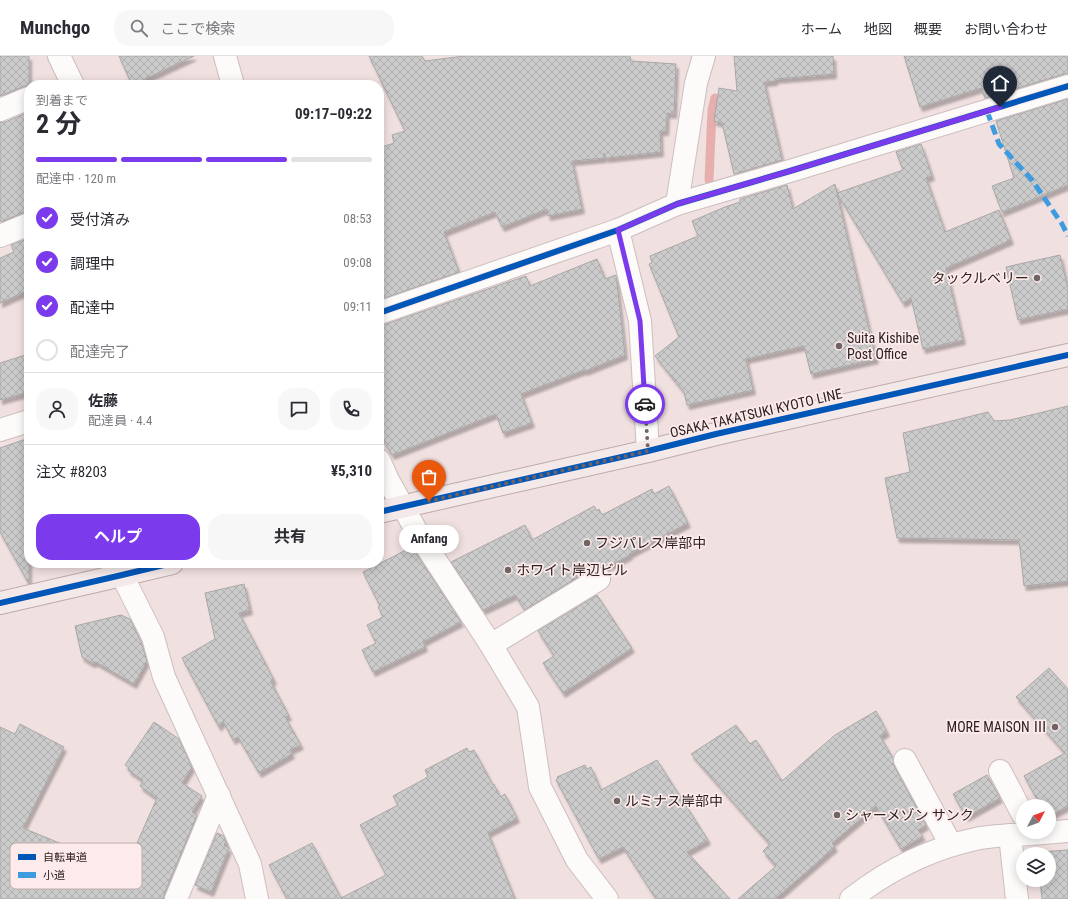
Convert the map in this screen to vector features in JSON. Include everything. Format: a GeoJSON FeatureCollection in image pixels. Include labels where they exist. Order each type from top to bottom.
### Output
{"type":"FeatureCollection","features":[{"type":"Feature","properties":{"kind":"main road","name":"OSAKA TAKATSUKI KYOTO LINE"},"geometry":{"type":"LineString","coordinates":[[384,511],[648,451],[716,434],[1068,355]]}},
{"type":"Feature","properties":{"kind":"main road"},"geometry":{"type":"LineString","coordinates":[[0,602],[151,568]]}},
{"type":"Feature","properties":{"kind":"street"},"geometry":{"type":"LineString","coordinates":[[59,56],[67,80]]}},
{"type":"Feature","properties":{"kind":"street"},"geometry":{"type":"LineString","coordinates":[[225,56],[231,80]]}},
{"type":"Feature","properties":{"kind":"street"},"geometry":{"type":"LineString","coordinates":[[677,204],[696,83],[704,56]]}},
{"type":"Feature","properties":{"kind":"street"},"geometry":{"type":"LineString","coordinates":[[384,311],[618,230],[677,204],[1068,86]]}},
{"type":"Feature","properties":{"kind":"street"},"geometry":{"type":"LineString","coordinates":[[0,110],[24,100]]}},
{"type":"Feature","properties":{"kind":"street"},"geometry":{"type":"LineString","coordinates":[[0,236],[24,226]]}},
{"type":"Feature","properties":{"kind":"street"},"geometry":{"type":"LineString","coordinates":[[618,230],[640,321],[648,451]]}},
{"type":"Feature","properties":{"kind":"street"},"geometry":{"type":"LineString","coordinates":[[0,430],[24,423]]}},
{"type":"Feature","properties":{"kind":"street"},"geometry":{"type":"LineString","coordinates":[[384,470],[402,507],[417,532],[491,645],[528,707],[540,787],[577,860],[607,899]]}},
{"type":"Feature","properties":{"kind":"street"},"geometry":{"type":"LineString","coordinates":[[122,575],[153,637],[164,677],[250,864],[257,899]]}},
{"type":"Feature","properties":{"kind":"street"},"geometry":{"type":"LineString","coordinates":[[491,645],[599,579]]}},
{"type":"Feature","properties":{"kind":"street"},"geometry":{"type":"LineString","coordinates":[[905,760],[952,845]]}},
{"type":"Feature","properties":{"kind":"street"},"geometry":{"type":"LineString","coordinates":[[1000,771],[1016,802]]}},
{"type":"Feature","properties":{"kind":"street"},"geometry":{"type":"LineString","coordinates":[[176,899],[220,796]]}},
{"type":"Feature","properties":{"kind":"street"},"geometry":{"type":"LineString","coordinates":[[1056,829],[1068,830]]}},
{"type":"Feature","properties":{"kind":"street"},"geometry":{"type":"LineString","coordinates":[[850,899],[895,869],[923,856],[952,845],[1016,832]]}},
{"type":"Feature","properties":{"kind":"street"},"geometry":{"type":"LineString","coordinates":[[1010,834],[1017,899]]}},
{"type":"Feature","properties":{"kind":"building"},"geometry":{"type":"Polygon","coordinates":[[[0,56],[29,56],[29,80],[24,80],[24,86],[0,96],[0,56]]]}},
{"type":"Feature","properties":{"kind":"building"},"geometry":{"type":"Polygon","coordinates":[[[119,56],[194,56],[143,80],[130,80],[119,56]]]}},
{"type":"Feature","properties":{"kind":"building"},"geometry":{"type":"Polygon","coordinates":[[[369,56],[422,56],[425,61],[464,56],[630,56],[631,61],[676,64],[674,114],[667,113],[666,131],[660,131],[661,152],[606,158],[604,153],[604,158],[572,161],[582,209],[548,216],[547,209],[502,227],[495,212],[444,232],[459,272],[384,298],[384,146],[394,143],[392,135],[405,131],[384,87],[384,80],[381,80],[369,56]]]}},
{"type":"Feature","properties":{"kind":"building"},"geometry":{"type":"Polygon","coordinates":[[[734,56],[833,56],[834,74],[775,79],[775,81],[764,82],[782,160],[734,174],[722,123],[714,121],[719,88],[737,91],[734,56]]]}},
{"type":"Feature","properties":{"kind":"building"},"geometry":{"type":"Polygon","coordinates":[[[904,56],[1068,56],[1068,74],[985,98],[981,88],[920,107],[904,56]]]}},
{"type":"Feature","properties":{"kind":"building"},"geometry":{"type":"Polygon","coordinates":[[[1068,99],[1068,185],[1002,212],[992,186],[1014,178],[996,121],[1068,99]]]}},
{"type":"Feature","properties":{"kind":"building"},"geometry":{"type":"Polygon","coordinates":[[[24,114],[24,212],[1,222],[0,122],[5,122],[24,114]]]}},
{"type":"Feature","properties":{"kind":"building"},"geometry":{"type":"Polygon","coordinates":[[[921,144],[932,176],[926,178],[945,232],[999,210],[1011,240],[946,268],[963,340],[923,349],[911,298],[903,303],[837,193],[903,170],[896,152],[921,144]]]}},
{"type":"Feature","properties":{"kind":"building"},"geometry":{"type":"Polygon","coordinates":[[[835,184],[876,359],[811,374],[804,346],[746,359],[753,390],[687,405],[684,392],[655,356],[679,337],[649,264],[652,263],[650,256],[698,236],[692,221],[740,202],[740,199],[787,185],[793,209],[835,184]]]}},
{"type":"Feature","properties":{"kind":"building"},"geometry":{"type":"Polygon","coordinates":[[[24,240],[24,292],[0,303],[0,258],[14,252],[11,245],[24,240]]]}},
{"type":"Feature","properties":{"kind":"building","name":"タックルベリー"},"geometry":{"type":"Polygon","coordinates":[[[1060,255],[1068,289],[1068,309],[1018,320],[1006,267],[1060,255]]]}},
{"type":"Feature","properties":{"kind":"building"},"geometry":{"type":"Polygon","coordinates":[[[597,259],[605,279],[616,275],[625,355],[521,394],[532,423],[503,433],[496,414],[392,455],[384,441],[384,325],[526,276],[530,286],[597,259]]]}},
{"type":"Feature","properties":{"kind":"building"},"geometry":{"type":"Polygon","coordinates":[[[24,356],[24,393],[0,400],[0,363],[24,356]]]}},
{"type":"Feature","properties":{"kind":"building"},"geometry":{"type":"Polygon","coordinates":[[[1068,406],[1068,581],[1024,586],[1019,540],[897,538],[885,478],[910,472],[903,433],[988,412],[994,421],[1010,420],[1068,406]]]}},
{"type":"Feature","properties":{"kind":"building"},"geometry":{"type":"Polygon","coordinates":[[[24,440],[24,568],[29,568],[29,584],[0,532],[0,448],[24,440]]]}},
{"type":"Feature","properties":{"kind":"building"},"geometry":{"type":"Polygon","coordinates":[[[669,486],[688,523],[605,568],[592,568],[525,610],[515,595],[483,610],[451,562],[525,525],[532,540],[594,506],[597,511],[599,509],[602,515],[652,489],[654,494],[669,486]]]}},
{"type":"Feature","properties":{"kind":"building"},"geometry":{"type":"Polygon","coordinates":[[[412,547],[461,622],[423,642],[425,647],[373,672],[362,650],[376,643],[367,625],[383,617],[378,607],[380,606],[363,572],[371,568],[384,568],[384,561],[412,547]]]}},
{"type":"Feature","properties":{"kind":"building"},"geometry":{"type":"Polygon","coordinates":[[[244,584],[250,610],[239,613],[274,680],[271,682],[289,716],[285,717],[301,745],[290,750],[292,754],[259,773],[238,737],[233,740],[223,721],[219,727],[182,658],[215,639],[205,593],[244,584]]]}},
{"type":"Feature","properties":{"kind":"building"},"geometry":{"type":"Polygon","coordinates":[[[597,595],[632,648],[563,693],[543,663],[554,656],[538,631],[597,595]]]}},
{"type":"Feature","properties":{"kind":"building"},"geometry":{"type":"Polygon","coordinates":[[[121,615],[130,619],[141,642],[147,661],[134,684],[96,662],[92,663],[82,657],[75,626],[121,615]]]}},
{"type":"Feature","properties":{"kind":"building","name":"MORE MAISON Ⅲ"},"geometry":{"type":"Polygon","coordinates":[[[1049,668],[1068,689],[1068,806],[1056,812],[1056,799],[1037,799],[1024,776],[1065,753],[1016,697],[1049,668]]]}},
{"type":"Feature","properties":{"kind":"building"},"geometry":{"type":"Polygon","coordinates":[[[876,711],[887,732],[880,736],[893,758],[894,766],[926,825],[918,830],[923,836],[901,849],[876,806],[832,843],[835,847],[775,899],[738,899],[776,866],[763,851],[770,844],[691,754],[736,725],[750,744],[756,740],[782,781],[835,735],[876,711]]]}},
{"type":"Feature","properties":{"kind":"building"},"geometry":{"type":"Polygon","coordinates":[[[154,722],[179,739],[192,767],[182,783],[202,796],[192,812],[197,815],[164,894],[164,899],[0,899],[0,727],[15,734],[20,724],[64,747],[23,828],[59,843],[10,843],[10,889],[142,889],[142,843],[137,843],[157,798],[140,786],[143,780],[128,770],[129,768],[125,765],[154,722]]]}},
{"type":"Feature","properties":{"kind":"building"},"geometry":{"type":"Polygon","coordinates":[[[467,748],[469,752],[474,750],[500,797],[505,794],[517,818],[488,833],[515,899],[287,899],[269,865],[312,843],[341,898],[386,875],[360,825],[398,805],[393,796],[428,777],[425,770],[467,748]]]}},
{"type":"Feature","properties":{"kind":"building"},"geometry":{"type":"Polygon","coordinates":[[[657,760],[708,840],[687,852],[730,899],[656,899],[623,847],[599,859],[556,780],[558,779],[557,777],[585,765],[587,769],[591,767],[601,790],[657,760]]]}},
{"type":"Feature","properties":{"kind":"building"},"geometry":{"type":"Polygon","coordinates":[[[987,775],[1000,798],[966,817],[953,794],[987,775]]]}},
{"type":"Feature","properties":{"kind":"building"},"geometry":{"type":"Polygon","coordinates":[[[217,833],[224,836],[226,841],[224,845],[229,848],[211,892],[195,885],[217,833]]]}},
{"type":"Feature","properties":{"kind":"building"},"geometry":{"type":"Polygon","coordinates":[[[1068,850],[1068,899],[1042,899],[1041,887],[1056,887],[1056,851],[1068,850]]]}},
{"type":"Feature","properties":{"kind":"waterway"},"geometry":{"type":"LineString","coordinates":[[709,180],[712,110],[715,98]]}},
{"type":"Feature","properties":{"kind":"marked path"},"geometry":{"type":"LineString","coordinates":[[987,111],[999,144],[1032,180],[1062,224],[1068,236]]}},
{"type":"Feature","properties":{"kind":"cycle path"},"geometry":{"type":"LineString","coordinates":[[384,311],[618,230],[677,204],[1068,86]]}},
{"type":"Feature","properties":{"kind":"cycle path"},"geometry":{"type":"LineString","coordinates":[[384,511],[1068,355]]}},
{"type":"Feature","properties":{"kind":"cycle path"},"geometry":{"type":"LineString","coordinates":[[0,603],[151,568]]}},
{"type":"Feature","properties":{"kind":"way so far"},"geometry":{"type":"LineString","coordinates":[[429,501],[648,451],[645,404]]}},
{"type":"Feature","properties":{"kind":"place","name":"タックルベリー"},"geometry":{"type":"Point","coordinates":[1037,278]}},
{"type":"Feature","properties":{"kind":"place","name":"Suita Kishibe Post Office"},"geometry":{"type":"Point","coordinates":[839,346]}},
{"type":"Feature","properties":{"kind":"place","name":"Anfang"},"geometry":{"type":"Point","coordinates":[429,501]}},
{"type":"Feature","properties":{"kind":"place","name":"フジパレス岸部中"},"geometry":{"type":"Point","coordinates":[587,543]}},
{"type":"Feature","properties":{"kind":"place","name":"ホワイト岸辺ビル"},"geometry":{"type":"Point","coordinates":[508,570]}},
{"type":"Feature","properties":{"kind":"place","name":"MORE MAISON Ⅲ"},"geometry":{"type":"Point","coordinates":[1055,727]}},
{"type":"Feature","properties":{"kind":"place","name":"ルミナス岸部中"},"geometry":{"type":"Point","coordinates":[617,801]}},
{"type":"Feature","properties":{"kind":"place","name":"シャーメゾン サンク"},"geometry":{"type":"Point","coordinates":[837,815]}},
{"type":"Feature","properties":{"kind":"route"},"geometry":{"type":"LineString","coordinates":[[645,404],[640,321],[618,230],[677,204],[1000,107]]}}]}
